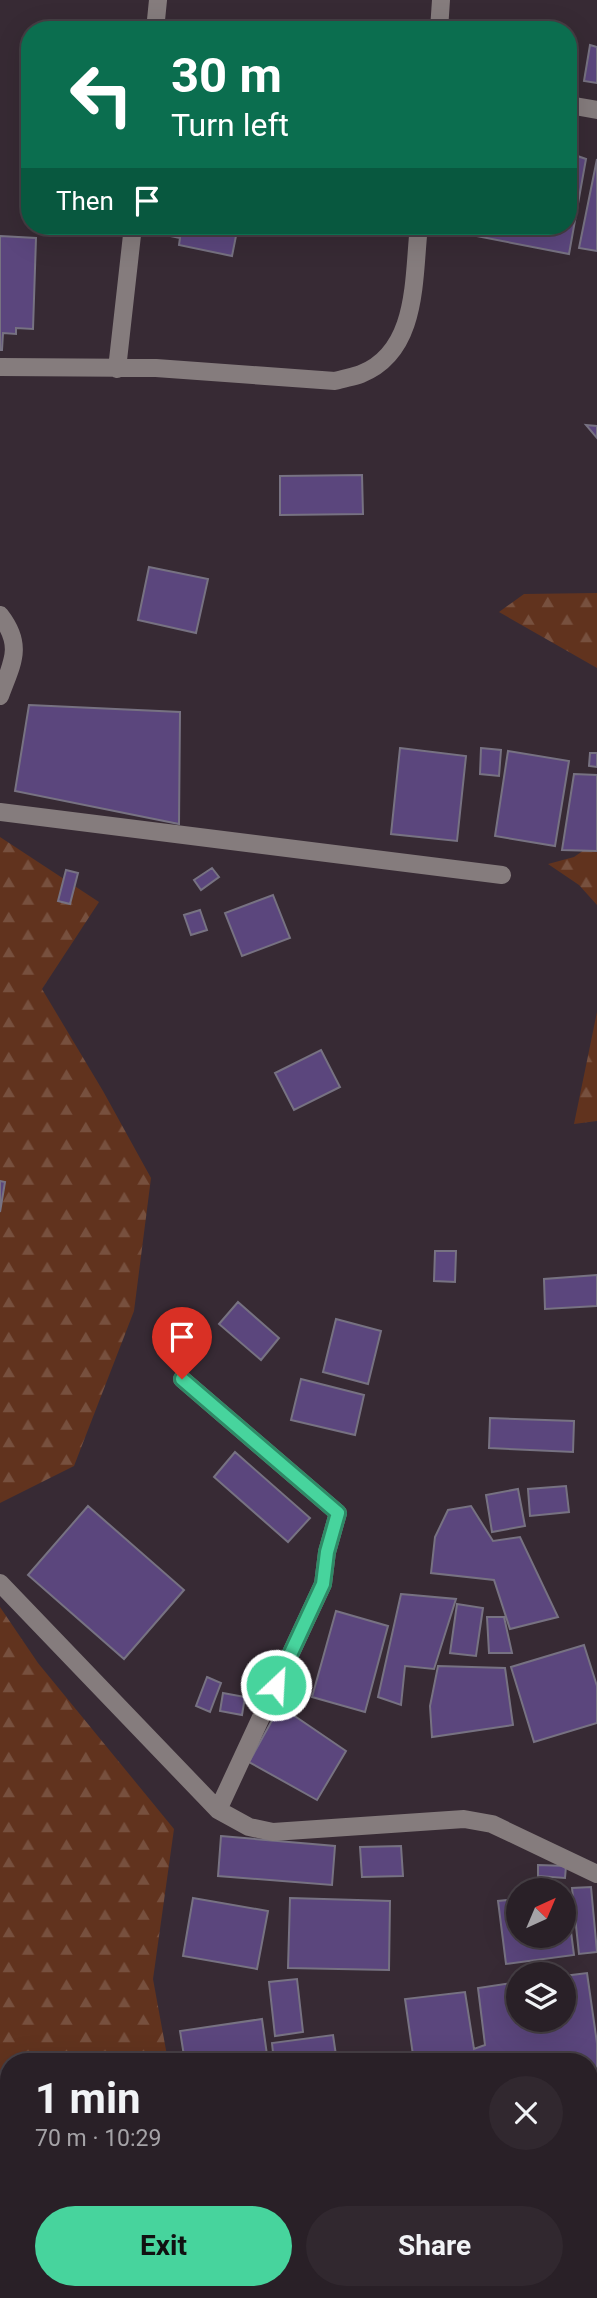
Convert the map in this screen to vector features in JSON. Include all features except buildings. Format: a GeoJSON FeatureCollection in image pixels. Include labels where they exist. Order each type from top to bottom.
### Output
{"type":"FeatureCollection","features":[{"type":"Feature","properties":{"kind":"street"},"geometry":{"type":"LineString","coordinates":[[156,21],[158,0]]}},
{"type":"Feature","properties":{"kind":"street"},"geometry":{"type":"LineString","coordinates":[[440,21],[441,0]]}},
{"type":"Feature","properties":{"kind":"street"},"geometry":{"type":"LineString","coordinates":[[577,106],[597,110]]}},
{"type":"Feature","properties":{"kind":"street"},"geometry":{"type":"LineString","coordinates":[[117,369],[132,235]]}},
{"type":"Feature","properties":{"kind":"street"},"geometry":{"type":"LineString","coordinates":[[0,367],[156,368],[335,381],[363,373],[385,358],[401,339],[409,316],[418,235]]}},
{"type":"Feature","properties":{"kind":"street"},"geometry":{"type":"LineString","coordinates":[[0,615],[9,626],[16,654],[0,696]]}},
{"type":"Feature","properties":{"kind":"street"},"geometry":{"type":"LineString","coordinates":[[0,812],[502,875]]}},
{"type":"Feature","properties":{"kind":"street"},"geometry":{"type":"LineString","coordinates":[[182,1379],[338,1513],[327,1552],[323,1584],[218,1810]]}},
{"type":"Feature","properties":{"kind":"street"},"geometry":{"type":"LineString","coordinates":[[0,1583],[218,1810],[249,1827],[273,1832],[464,1819],[492,1824],[597,1874]]}},
{"type":"Feature","properties":{"kind":"green space"},"geometry":{"type":"Polygon","coordinates":[[[597,593],[597,668],[499,612],[524,594],[597,593]]]}},
{"type":"Feature","properties":{"kind":"green space"},"geometry":{"type":"Polygon","coordinates":[[[0,837],[99,902],[42,989],[151,1178],[134,1311],[74,1466],[0,1503],[0,837]]]}},
{"type":"Feature","properties":{"kind":"green space"},"geometry":{"type":"Polygon","coordinates":[[[597,841],[597,905],[579,885],[548,864],[574,857],[597,841]]]}},
{"type":"Feature","properties":{"kind":"green space"},"geometry":{"type":"Polygon","coordinates":[[[597,1012],[597,1121],[574,1124],[597,1012]]]}},
{"type":"Feature","properties":{"kind":"green space"},"geometry":{"type":"Polygon","coordinates":[[[0,1607],[38,1663],[174,1829],[153,1979],[167,2053],[0,2053],[0,1607]]]}},
{"type":"Feature","properties":{"kind":"route"},"geometry":{"type":"LineString","coordinates":[[182,1379],[338,1513],[327,1552],[323,1584],[276,1685]]}}]}
